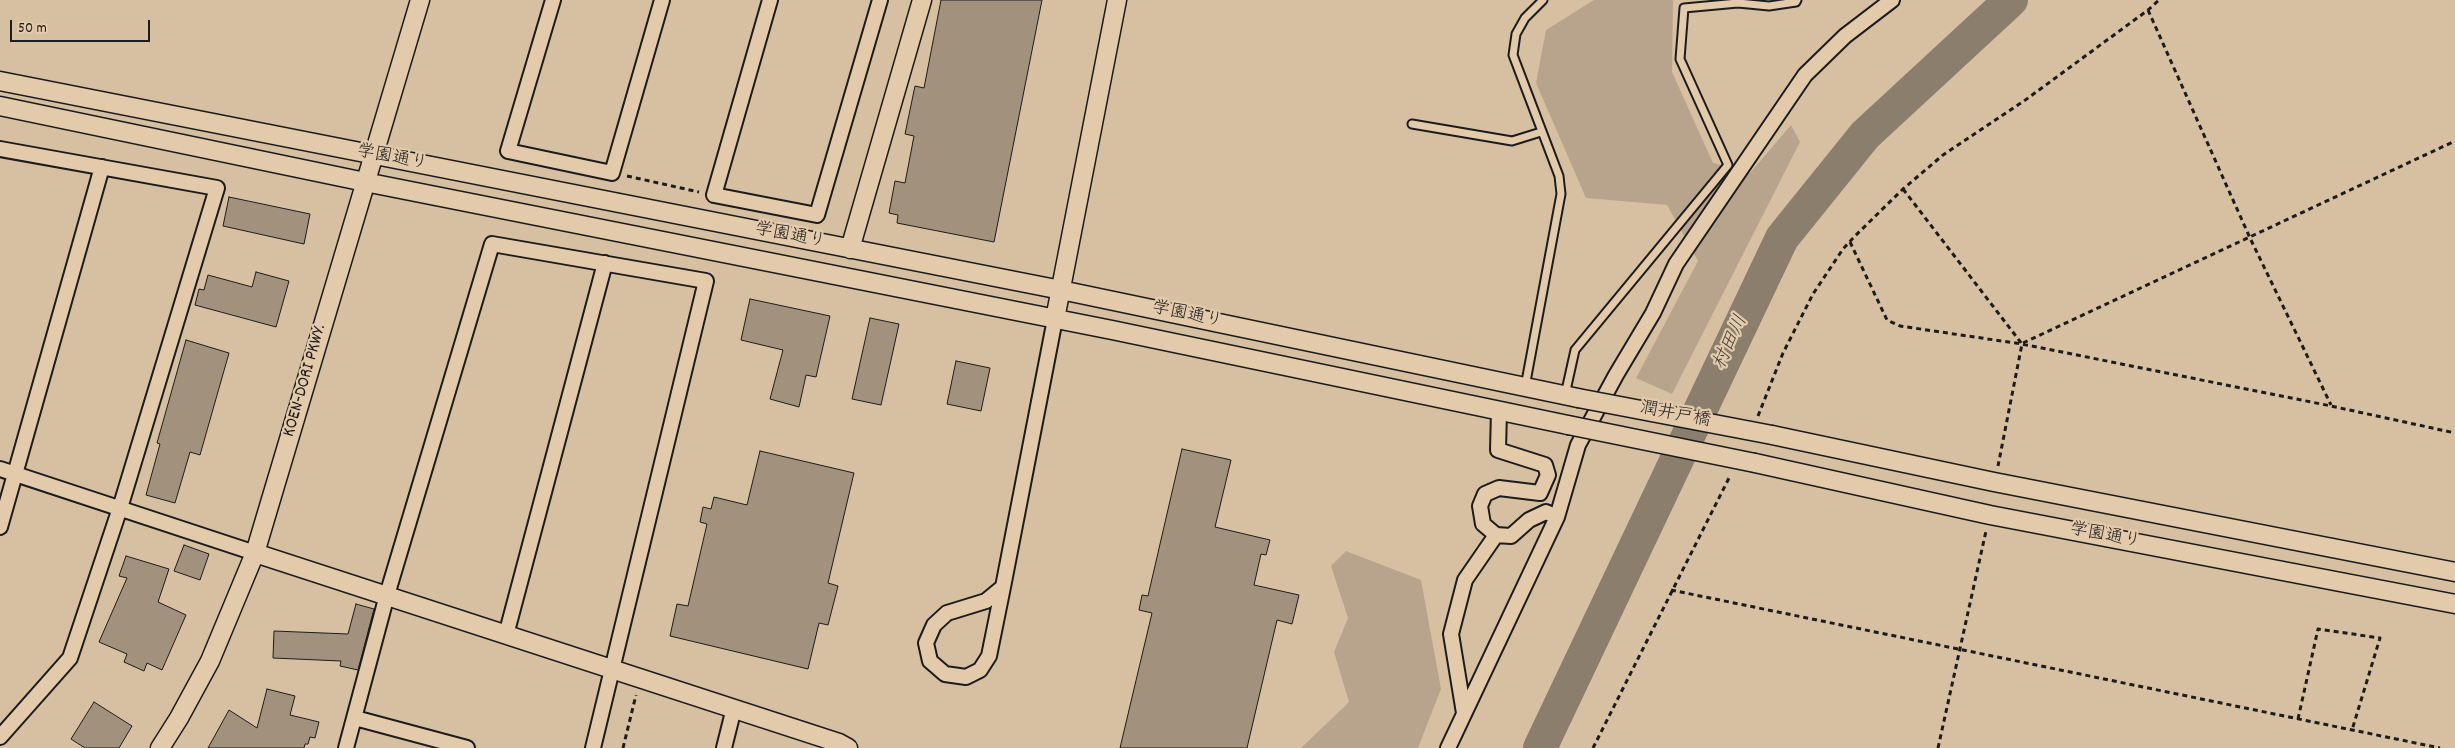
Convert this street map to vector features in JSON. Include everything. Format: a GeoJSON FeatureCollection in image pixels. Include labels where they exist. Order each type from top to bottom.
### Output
{"type":"FeatureCollection","features":[{"type":"Feature","properties":{"kind":"street","name":"KOEN-DORI PKWY."},"geometry":{"type":"LineString","coordinates":[[160,748],[179,718],[210,661],[255,553],[420,0]]}},
{"type":"Feature","properties":{"kind":"street"},"geometry":{"type":"LineString","coordinates":[[553,0],[508,151],[612,173],[662,0]]}},
{"type":"Feature","properties":{"kind":"street"},"geometry":{"type":"LineString","coordinates":[[770,0],[714,195],[817,215],[880,0]]}},
{"type":"Feature","properties":{"kind":"street"},"geometry":{"type":"LineString","coordinates":[[850,249],[922,0]]}},
{"type":"Feature","properties":{"kind":"street"},"geometry":{"type":"LineString","coordinates":[[1003,587],[986,601],[948,614],[934,625],[926,643],[930,661],[944,674],[966,677],[980,670],[989,656],[1003,587],[1118,0]]}},
{"type":"Feature","properties":{"kind":"street"},"geometry":{"type":"LineString","coordinates":[[1448,748],[1557,517],[1578,446],[1616,375],[1653,313],[1676,264],[1804,74],[1845,36],[1892,0]]}},
{"type":"Feature","properties":{"kind":"street","name":"学園通り"},"geometry":{"type":"LineString","coordinates":[[0,81],[1061,290],[1572,397]]}},
{"type":"Feature","properties":{"kind":"street","name":"学園通り"},"geometry":{"type":"LineString","coordinates":[[0,106],[365,182],[1055,319],[1568,425]]}},
{"type":"Feature","properties":{"kind":"street"},"geometry":{"type":"LineString","coordinates":[[0,149],[217,188],[120,508],[70,658],[0,737]]}},
{"type":"Feature","properties":{"kind":"street"},"geometry":{"type":"LineString","coordinates":[[0,527],[102,167]]}},
{"type":"Feature","properties":{"kind":"street"},"geometry":{"type":"LineString","coordinates":[[346,748],[387,595],[492,244],[706,281],[593,748]]}},
{"type":"Feature","properties":{"kind":"street"},"geometry":{"type":"LineString","coordinates":[[506,635],[605,263]]}},
{"type":"Feature","properties":{"kind":"street","name":"潤井戸橋"},"geometry":{"type":"LineString","coordinates":[[1572,397],[1772,435],[1994,482],[2455,572]]}},
{"type":"Feature","properties":{"kind":"street"},"geometry":{"type":"LineString","coordinates":[[1500,411],[1498,450],[1546,465],[1548,475],[1540,494],[1500,488],[1485,494],[1480,506],[1483,524],[1496,535],[1511,536],[1529,520],[1546,512],[1557,517]]}},
{"type":"Feature","properties":{"kind":"street","name":"潤井戸橋"},"geometry":{"type":"LineString","coordinates":[[1568,425],[1756,463]]}},
{"type":"Feature","properties":{"kind":"street","name":"学園通り"},"geometry":{"type":"LineString","coordinates":[[1756,463],[1990,515],[2455,604]]}},
{"type":"Feature","properties":{"kind":"street"},"geometry":{"type":"LineString","coordinates":[[0,470],[839,742],[848,748]]}},
{"type":"Feature","properties":{"kind":"street"},"geometry":{"type":"LineString","coordinates":[[1464,714],[1451,634],[1465,580],[1496,535]]}},
{"type":"Feature","properties":{"kind":"street"},"geometry":{"type":"LineString","coordinates":[[724,748],[734,708]]}},
{"type":"Feature","properties":{"kind":"street"},"geometry":{"type":"LineString","coordinates":[[355,718],[467,748]]}},
{"type":"Feature","properties":{"kind":"lane"},"geometry":{"type":"LineString","coordinates":[[1525,387],[1561,194],[1559,176],[1513,54],[1516,34],[1525,18],[1543,0]]}},
{"type":"Feature","properties":{"kind":"lane"},"geometry":{"type":"LineString","coordinates":[[1572,397],[1575,350],[1728,165],[1680,59],[1684,8],[1738,3],[1769,6],[1796,2],[1797,0]]}},
{"type":"Feature","properties":{"kind":"lane"},"geometry":{"type":"LineString","coordinates":[[1412,124],[1512,141],[1541,132]]}},
{"type":"Feature","properties":{"kind":"path"},"geometry":{"type":"LineString","coordinates":[[1755,423],[1782,353],[1813,294],[1850,242],[1903,189],[1944,155],[2024,100],[2159,0]]}},
{"type":"Feature","properties":{"kind":"path"},"geometry":{"type":"LineString","coordinates":[[2148,10],[2250,238],[2332,406]]}},
{"type":"Feature","properties":{"kind":"path"},"geometry":{"type":"LineString","coordinates":[[2022,344],[2455,141]]}},
{"type":"Feature","properties":{"kind":"path"},"geometry":{"type":"LineString","coordinates":[[612,173],[714,195]]}},
{"type":"Feature","properties":{"kind":"path"},"geometry":{"type":"LineString","coordinates":[[1903,189],[2022,344]]}},
{"type":"Feature","properties":{"kind":"path"},"geometry":{"type":"LineString","coordinates":[[1850,242],[1886,320],[1900,326],[2022,344],[2332,406],[2455,433]]}},
{"type":"Feature","properties":{"kind":"path"},"geometry":{"type":"LineString","coordinates":[[1593,748],[1732,472]]}},
{"type":"Feature","properties":{"kind":"path"},"geometry":{"type":"LineString","coordinates":[[1671,590],[2440,748]]}},
{"type":"Feature","properties":{"kind":"path"},"geometry":{"type":"LineString","coordinates":[[2298,719],[2318,629],[2380,638],[2352,730]]}},
{"type":"Feature","properties":{"kind":"path"},"geometry":{"type":"LineString","coordinates":[[1938,748],[1959,649]]}},
{"type":"Feature","properties":{"kind":"path"},"geometry":{"type":"LineString","coordinates":[[623,748],[641,678]]}},
{"type":"Feature","properties":{"kind":"shaded area"},"geometry":{"type":"Polygon","coordinates":[[[1594,0],[1673,0],[1672,72],[1713,163],[1750,173],[1791,125],[1800,142],[1672,394],[1636,378],[1698,261],[1667,205],[1586,198],[1536,83],[1546,30],[1594,0]]]}},
{"type":"Feature","properties":{"kind":"shaded area"},"geometry":{"type":"Polygon","coordinates":[[[1346,551],[1421,580],[1441,689],[1418,748],[1301,748],[1349,702],[1334,652],[1348,618],[1331,566],[1346,551]]]}},
{"type":"Feature","properties":{"kind":"building"},"geometry":{"type":"Polygon","coordinates":[[[941,0],[1042,0],[994,242],[897,223],[898,215],[889,213],[895,181],[905,183],[914,136],[905,134],[915,86],[924,88],[941,0]]]}},
{"type":"Feature","properties":{"kind":"building"},"geometry":{"type":"Polygon","coordinates":[[[229,197],[310,214],[304,244],[223,226],[229,197]]]}},
{"type":"Feature","properties":{"kind":"building"},"geometry":{"type":"Polygon","coordinates":[[[256,272],[289,281],[276,327],[195,305],[199,289],[204,290],[208,275],[252,287],[256,272]]]}},
{"type":"Feature","properties":{"kind":"building"},"geometry":{"type":"Polygon","coordinates":[[[750,299],[830,316],[816,377],[806,375],[799,407],[770,399],[783,350],[741,340],[750,299]]]}},
{"type":"Feature","properties":{"kind":"building"},"geometry":{"type":"Polygon","coordinates":[[[870,318],[899,324],[881,405],[852,399],[870,318]]]}},
{"type":"Feature","properties":{"kind":"building"},"geometry":{"type":"Polygon","coordinates":[[[186,340],[229,353],[200,455],[190,452],[175,503],[146,495],[160,444],[157,443],[186,340]]]}},
{"type":"Feature","properties":{"kind":"building"},"geometry":{"type":"Polygon","coordinates":[[[956,361],[990,368],[981,411],[947,404],[956,361]]]}},
{"type":"Feature","properties":{"kind":"building"},"geometry":{"type":"Polygon","coordinates":[[[1182,449],[1231,460],[1215,527],[1270,540],[1266,555],[1261,554],[1254,585],[1299,595],[1292,624],[1277,620],[1247,748],[1120,748],[1152,613],[1139,610],[1142,595],[1148,596],[1182,449]]]}},
{"type":"Feature","properties":{"kind":"building"},"geometry":{"type":"Polygon","coordinates":[[[760,451],[854,473],[828,583],[838,586],[828,625],[819,623],[808,669],[670,636],[677,604],[688,606],[707,524],[700,522],[703,507],[711,509],[714,497],[747,505],[760,451]]]}},
{"type":"Feature","properties":{"kind":"building"},"geometry":{"type":"Polygon","coordinates":[[[184,545],[209,554],[200,580],[174,571],[184,545]]]}},
{"type":"Feature","properties":{"kind":"building"},"geometry":{"type":"Polygon","coordinates":[[[126,556],[169,569],[158,602],[186,615],[162,670],[147,663],[144,671],[124,662],[127,654],[99,642],[127,578],[119,576],[126,556]]]}},
{"type":"Feature","properties":{"kind":"building"},"geometry":{"type":"Polygon","coordinates":[[[356,604],[374,609],[358,670],[340,666],[341,661],[273,658],[274,631],[348,634],[356,604]]]}},
{"type":"Feature","properties":{"kind":"building"},"geometry":{"type":"Polygon","coordinates":[[[267,689],[295,696],[290,715],[319,722],[315,738],[310,737],[308,744],[305,744],[304,748],[208,748],[229,710],[257,728],[267,689]]]}},
{"type":"Feature","properties":{"kind":"building"},"geometry":{"type":"Polygon","coordinates":[[[94,702],[132,726],[119,748],[85,748],[71,739],[94,702]]]}},
{"type":"Feature","properties":{"kind":"waterway","name":"村田川"},"geometry":{"type":"LineString","coordinates":[[1540,748],[1782,238],[1865,135],[2011,0]]}}]}
